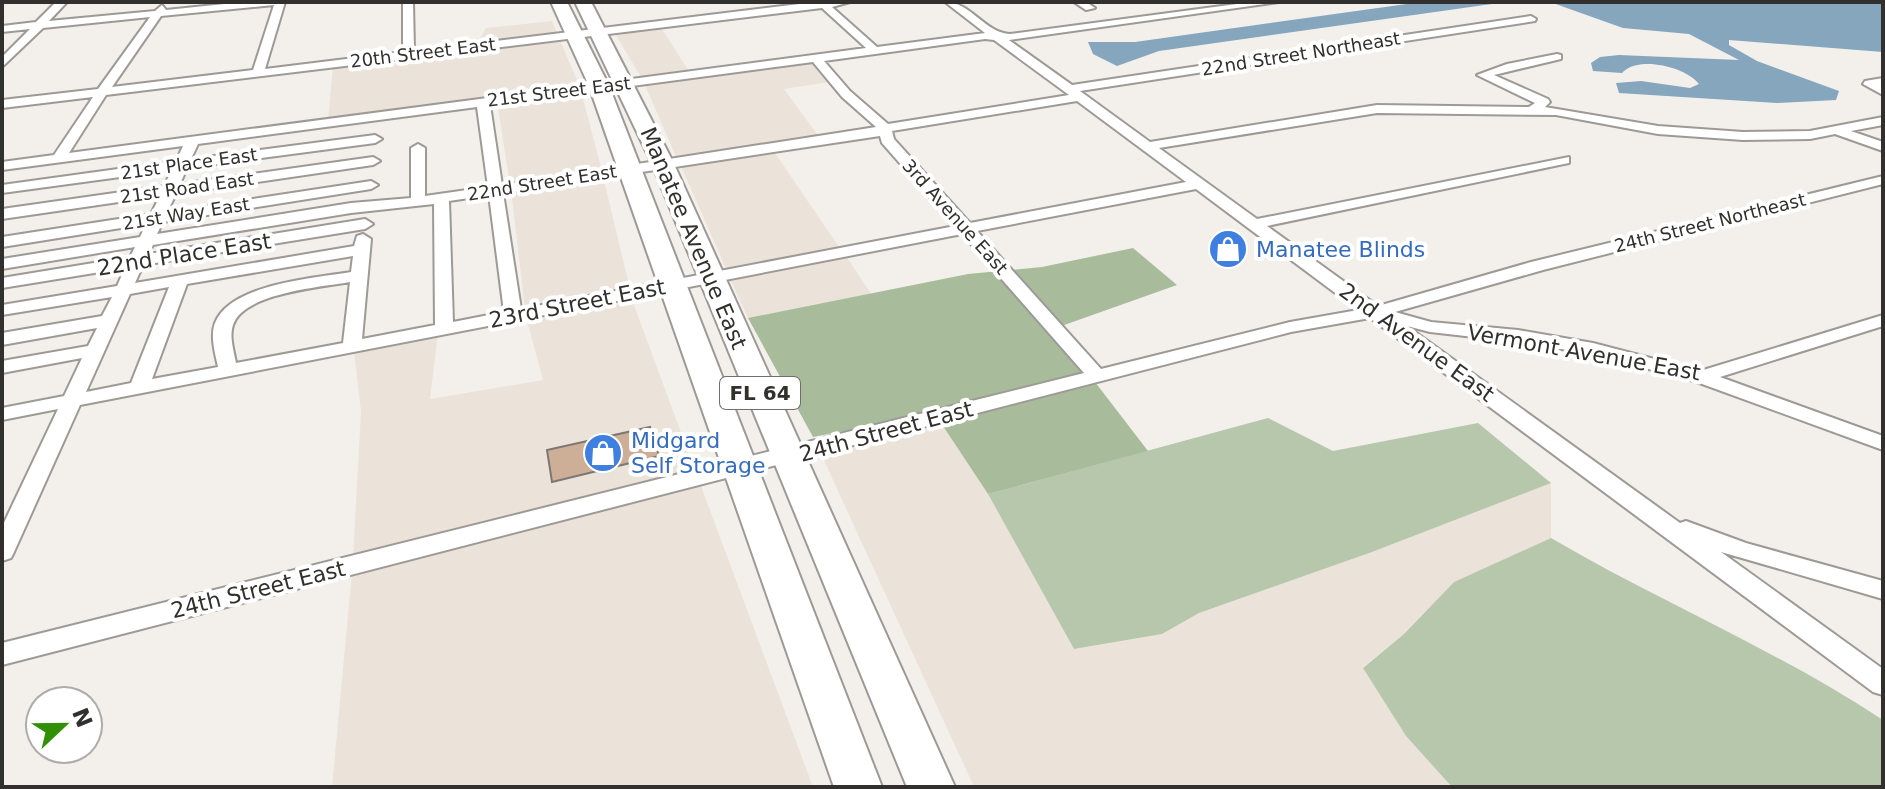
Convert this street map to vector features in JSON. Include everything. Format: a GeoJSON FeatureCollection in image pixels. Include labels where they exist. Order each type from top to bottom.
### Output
{"type":"FeatureCollection","features":[{"type":"Feature","properties":{"kind":"main road","name":"Manatee Avenue East"},"geometry":{"type":"LineString","coordinates":[[559,2],[587,33],[612,85],[663,164],[931,787]]}},
{"type":"Feature","properties":{"kind":"main road","name":"Manatee Avenue East"},"geometry":{"type":"LineString","coordinates":[[583,2],[587,33]]}},
{"type":"Feature","properties":{"kind":"main road","name":"Manatee Avenue East"},"geometry":{"type":"LineString","coordinates":[[612,85],[630,169],[858,787]]}},
{"type":"Feature","properties":{"kind":"street"},"geometry":{"type":"LineString","coordinates":[[2,64],[62,2]]}},
{"type":"Feature","properties":{"kind":"street"},"geometry":{"type":"LineString","coordinates":[[59,158],[167,2]]}},
{"type":"Feature","properties":{"kind":"street"},"geometry":{"type":"LineString","coordinates":[[2,29],[274,2]]}},
{"type":"Feature","properties":{"kind":"street"},"geometry":{"type":"LineString","coordinates":[[258,73],[280,2]]}},
{"type":"Feature","properties":{"kind":"street"},"geometry":{"type":"LineString","coordinates":[[408,2],[409,55]]}},
{"type":"Feature","properties":{"kind":"street","name":"20th Street East"},"geometry":{"type":"LineString","coordinates":[[2,104],[845,2]]}},
{"type":"Feature","properties":{"kind":"street","name":"2nd Avenue East"},"geometry":{"type":"LineString","coordinates":[[950,2],[1883,684]]}},
{"type":"Feature","properties":{"kind":"street"},"geometry":{"type":"LineString","coordinates":[[1079,2],[1090,8]]}},
{"type":"Feature","properties":{"kind":"street","name":"21st Street East"},"geometry":{"type":"LineString","coordinates":[[2,166],[875,51],[1274,2]]}},
{"type":"Feature","properties":{"kind":"street"},"geometry":{"type":"LineString","coordinates":[[822,3],[875,51]]}},
{"type":"Feature","properties":{"kind":"street","name":"22nd Street Northeast"},"geometry":{"type":"LineString","coordinates":[[1076,93],[1531,19]]}},
{"type":"Feature","properties":{"kind":"street"},"geometry":{"type":"LineString","coordinates":[[1532,110],[1544,102],[1483,75],[1557,57]]}},
{"type":"Feature","properties":{"kind":"street","name":"3rd Avenue East"},"geometry":{"type":"LineString","coordinates":[[816,59],[846,94],[885,128],[887,140],[1097,376]]}},
{"type":"Feature","properties":{"kind":"street"},"geometry":{"type":"LineString","coordinates":[[1883,82],[1869,84],[1883,91]]}},
{"type":"Feature","properties":{"kind":"street","name":"22nd Street East"},"geometry":{"type":"LineString","coordinates":[[2,264],[147,241],[367,216],[441,198],[875,133],[885,128],[1076,93]]}},
{"type":"Feature","properties":{"kind":"street"},"geometry":{"type":"LineString","coordinates":[[483,102],[513,316]]}},
{"type":"Feature","properties":{"kind":"street"},"geometry":{"type":"LineString","coordinates":[[1148,146],[1340,113],[1428,109],[1567,113],[1626,126],[1709,135],[1793,136],[1838,131],[1883,121]]}},
{"type":"Feature","properties":{"kind":"street"},"geometry":{"type":"LineString","coordinates":[[352,346],[378,116]]}},
{"type":"Feature","properties":{"kind":"street"},"geometry":{"type":"LineString","coordinates":[[1838,131],[1883,147]]}},
{"type":"Feature","properties":{"kind":"street","name":"21st Place East"},"geometry":{"type":"LineString","coordinates":[[2,189],[375,139]]}},
{"type":"Feature","properties":{"kind":"street"},"geometry":{"type":"LineString","coordinates":[[2,552],[193,140]]}},
{"type":"Feature","properties":{"kind":"street"},"geometry":{"type":"LineString","coordinates":[[418,148],[418,202]]}},
{"type":"Feature","properties":{"kind":"street"},"geometry":{"type":"LineString","coordinates":[[1254,224],[1564,160]]}},
{"type":"Feature","properties":{"kind":"street","name":"21st Road East"},"geometry":{"type":"LineString","coordinates":[[2,214],[373,161]]}},
{"type":"Feature","properties":{"kind":"street","name":"24th Street Northeast"},"geometry":{"type":"LineString","coordinates":[[1537,266],[1883,180]]}},
{"type":"Feature","properties":{"kind":"street","name":"23rd Street East"},"geometry":{"type":"LineString","coordinates":[[2,414],[1199,184]]}},
{"type":"Feature","properties":{"kind":"street","name":"21st Way East"},"geometry":{"type":"LineString","coordinates":[[2,242],[371,185]]}},
{"type":"Feature","properties":{"kind":"street"},"geometry":{"type":"LineString","coordinates":[[441,198],[444,329]]}},
{"type":"Feature","properties":{"kind":"street","name":"22nd Place East"},"geometry":{"type":"LineString","coordinates":[[2,283],[136,262],[367,216]]}},
{"type":"Feature","properties":{"kind":"street"},"geometry":{"type":"LineString","coordinates":[[2,310],[361,250]]}},
{"type":"Feature","properties":{"kind":"street","name":"24th Street East"},"geometry":{"type":"LineString","coordinates":[[2,654],[1290,327],[1375,312],[1537,266]]}},
{"type":"Feature","properties":{"kind":"street"},"geometry":{"type":"LineString","coordinates":[[228,370],[222,331],[225,321],[236,308],[271,292],[358,276]]}},
{"type":"Feature","properties":{"kind":"street"},"geometry":{"type":"LineString","coordinates":[[139,387],[180,281]]}},
{"type":"Feature","properties":{"kind":"street","name":"Vermont Avenue East"},"geometry":{"type":"LineString","coordinates":[[1375,312],[1430,327],[1518,336],[1593,349],[1701,377],[1883,320]]}},
{"type":"Feature","properties":{"kind":"street"},"geometry":{"type":"LineString","coordinates":[[2,339],[110,320]]}},
{"type":"Feature","properties":{"kind":"street"},"geometry":{"type":"LineString","coordinates":[[2,367],[96,350]]}},
{"type":"Feature","properties":{"kind":"street"},"geometry":{"type":"LineString","coordinates":[[1701,377],[1883,443]]}},
{"type":"Feature","properties":{"kind":"street"},"geometry":{"type":"LineString","coordinates":[[1656,517],[1739,550],[1883,590]]}},
{"type":"Feature","properties":{"kind":"shaded area"},"geometry":{"type":"Polygon","coordinates":[[[552,21],[558,35],[476,45],[486,28],[552,21]]]}},
{"type":"Feature","properties":{"kind":"shaded area"},"geometry":{"type":"Polygon","coordinates":[[[660,26],[690,73],[642,79],[614,32],[660,26]]]}},
{"type":"Feature","properties":{"kind":"shaded area"},"geometry":{"type":"Polygon","coordinates":[[[559,38],[580,87],[328,120],[333,66],[559,38]]]}},
{"type":"Feature","properties":{"kind":"shaded area"},"geometry":{"type":"Polygon","coordinates":[[[813,62],[830,82],[784,89],[820,138],[677,159],[644,83],[813,62]]]}},
{"type":"Feature","properties":{"kind":"shaded area"},"geometry":{"type":"Polygon","coordinates":[[[581,91],[602,171],[510,185],[497,102],[581,91]]]}},
{"type":"Feature","properties":{"kind":"shaded area"},"geometry":{"type":"Polygon","coordinates":[[[773,150],[841,250],[727,271],[680,164],[773,150]]]}},
{"type":"Feature","properties":{"kind":"shaded area"},"geometry":{"type":"Polygon","coordinates":[[[603,176],[630,289],[525,309],[511,190],[603,176]]]}},
{"type":"Feature","properties":{"kind":"shaded area"},"geometry":{"type":"Polygon","coordinates":[[[846,256],[872,295],[748,318],[730,279],[846,256]]]}},
{"type":"Feature","properties":{"kind":"shaded area"},"geometry":{"type":"Polygon","coordinates":[[[631,297],[696,473],[353,557],[361,412],[354,351],[438,334],[430,399],[543,380],[526,317],[631,297]]]}},
{"type":"Feature","properties":{"kind":"shaded area"},"geometry":{"type":"Polygon","coordinates":[[[941,423],[988,494],[1074,649],[1162,634],[1199,613],[1372,552],[1551,483],[1551,538],[1454,582],[1404,634],[1363,667],[1406,736],[1452,787],[974,787],[821,454],[941,423]]]}},
{"type":"Feature","properties":{"kind":"shaded area"},"geometry":{"type":"Polygon","coordinates":[[[701,486],[813,787],[332,787],[352,572],[701,486]]]}},
{"type":"Feature","properties":{"kind":"green space"},"geometry":{"type":"Polygon","coordinates":[[[1133,248],[1177,285],[1053,329],[1087,373],[903,420],[813,437],[748,318],[968,274],[1042,267],[1133,248]]]}},
{"type":"Feature","properties":{"kind":"green space"},"geometry":{"type":"Polygon","coordinates":[[[1095,382],[1148,451],[988,494],[941,423],[1095,382]]]}},
{"type":"Feature","properties":{"kind":"green space"},"geometry":{"type":"Polygon","coordinates":[[[1268,418],[1333,451],[1478,423],[1551,483],[1372,552],[1199,613],[1162,634],[1074,649],[988,494],[1268,418]]]}},
{"type":"Feature","properties":{"kind":"green space"},"geometry":{"type":"Polygon","coordinates":[[[1551,538],[1802,671],[1883,720],[1883,787],[1452,787],[1406,736],[1363,668],[1404,634],[1454,582],[1551,538]]]}},
{"type":"Feature","properties":{"kind":"water"},"geometry":{"type":"Polygon","coordinates":[[[1421,2],[1506,2],[1159,51],[1117,66],[1093,54],[1088,42],[1135,42],[1421,2]]]}},
{"type":"Feature","properties":{"kind":"water"},"geometry":{"type":"Polygon","coordinates":[[[1550,2],[1883,2],[1883,52],[1729,40],[1729,45],[1757,61],[1839,91],[1836,100],[1777,103],[1619,93],[1616,83],[1641,81],[1690,88],[1699,84],[1684,73],[1662,65],[1639,65],[1622,73],[1593,71],[1591,63],[1600,57],[1619,55],[1739,60],[1689,34],[1623,28],[1550,2]]]}},
{"type":"Feature","properties":{"kind":"building","name":"Midgard Self Storage"},"geometry":{"type":"Polygon","coordinates":[[[650,427],[659,456],[552,482],[547,450],[650,427]]]}},
{"type":"Feature","properties":{"kind":"place","name":"Manatee Blinds"},"geometry":{"type":"Point","coordinates":[1228,249]}},
{"type":"Feature","properties":{"kind":"place","name":"Midgard Self Storage"},"geometry":{"type":"Point","coordinates":[603,453]}}]}
